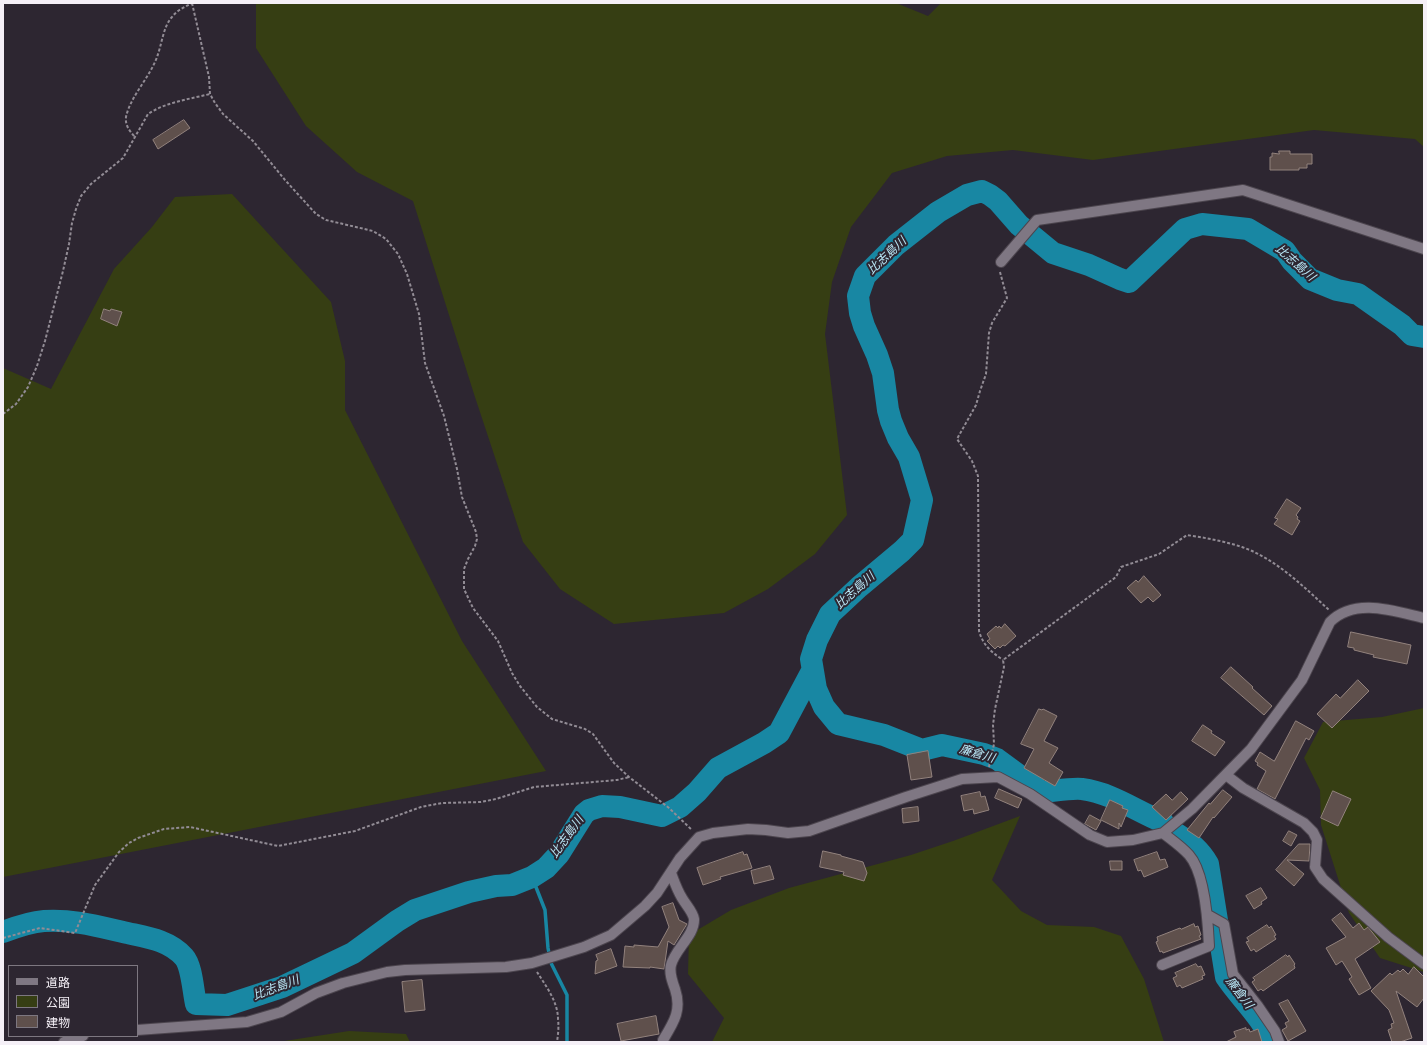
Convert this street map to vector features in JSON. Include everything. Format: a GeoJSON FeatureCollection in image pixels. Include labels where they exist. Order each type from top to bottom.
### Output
{"type":"FeatureCollection","features":[{"type":"Feature","properties":{"kind":"street"},"geometry":{"type":"LineString","coordinates":[[1001,262],[1037,220],[1243,190],[1424,249]]}},
{"type":"Feature","properties":{"kind":"street"},"geometry":{"type":"LineString","coordinates":[[138,1030],[247,1022],[281,1012],[316,993],[343,983],[387,972],[405,970],[506,967],[532,963],[550,956],[584,947],[611,935],[645,906],[657,893],[689,847],[699,837],[713,833],[748,829],[788,833],[809,831],[962,779],[998,777],[1030,794],[1090,835],[1107,842],[1133,840],[1163,833],[1192,809],[1251,749],[1302,680],[1324,633],[1330,622],[1336,616],[1357,608],[1368,608],[1392,610],[1424,618]]}},
{"type":"Feature","properties":{"kind":"street"},"geometry":{"type":"LineString","coordinates":[[1226,775],[1243,788],[1304,823],[1313,832],[1317,840],[1315,867],[1323,879],[1388,937],[1424,964]]}},
{"type":"Feature","properties":{"kind":"street"},"geometry":{"type":"LineString","coordinates":[[1162,965],[1209,946],[1208,915],[1197,867],[1190,856],[1163,833]]}},
{"type":"Feature","properties":{"kind":"street"},"geometry":{"type":"LineString","coordinates":[[663,1042],[678,1011],[678,1001],[670,967],[673,957],[694,926],[694,917],[681,897],[671,873]]}},
{"type":"Feature","properties":{"kind":"street"},"geometry":{"type":"LineString","coordinates":[[1208,915],[1224,924],[1233,974],[1275,1031],[1279,1042]]}},
{"type":"Feature","properties":{"kind":"street"},"geometry":{"type":"LineString","coordinates":[[64,1042],[80,1037]]}},
{"type":"Feature","properties":{"kind":"path"},"geometry":{"type":"LineString","coordinates":[[135,136],[128,129],[126,116],[158,57],[166,26],[171,17],[192,3],[209,77],[210,94],[223,114],[253,141],[285,180],[316,214],[326,220],[373,231],[386,239],[398,254],[407,274],[419,314],[425,364],[444,416],[457,468],[462,497],[476,532],[477,539],[475,546],[464,569],[464,589],[473,608],[498,641],[516,680],[537,708],[552,719],[585,729],[593,734],[614,764],[683,821]]}},
{"type":"Feature","properties":{"kind":"path"},"geometry":{"type":"LineString","coordinates":[[3,414],[16,404],[28,387],[37,366],[63,271],[72,223],[81,196],[98,177],[108,171],[123,158],[148,114],[155,109],[169,104],[210,94]]}},
{"type":"Feature","properties":{"kind":"path"},"geometry":{"type":"LineString","coordinates":[[1001,262],[1000,272],[1007,298],[992,323],[989,334],[986,374],[976,405],[957,440],[972,461],[978,476],[979,631],[982,640],[991,653],[1003,660]]}},
{"type":"Feature","properties":{"kind":"path"},"geometry":{"type":"LineString","coordinates":[[1003,660],[1116,577],[1121,567],[1159,554],[1188,535],[1243,547],[1265,558],[1280,567],[1336,616]]}},
{"type":"Feature","properties":{"kind":"path"},"geometry":{"type":"LineString","coordinates":[[991,758],[994,744],[993,725],[1004,667],[1003,660]]}},
{"type":"Feature","properties":{"kind":"path"},"geometry":{"type":"LineString","coordinates":[[3,938],[40,928],[75,932],[95,885],[120,852],[129,843],[138,838],[164,829],[190,827],[278,846],[355,831],[421,807],[442,803],[481,802],[534,787],[617,780],[629,777]]}},
{"type":"Feature","properties":{"kind":"path"},"geometry":{"type":"LineString","coordinates":[[532,963],[552,997],[556,1007],[559,1018],[557,1042]]}},
{"type":"Feature","properties":{"kind":"green space"},"geometry":{"type":"Polygon","coordinates":[[[256,3],[896,3],[928,16],[941,3],[1424,3],[1424,147],[1415,139],[1314,130],[1093,160],[1013,150],[947,156],[892,173],[851,227],[832,282],[825,334],[847,515],[815,554],[768,589],[724,613],[614,624],[560,589],[523,542],[413,201],[357,172],[306,126],[256,48],[256,3]]]}},
{"type":"Feature","properties":{"kind":"green space"},"geometry":{"type":"Polygon","coordinates":[[[232,194],[331,302],[345,361],[345,410],[462,641],[546,771],[3,877],[3,368],[51,389],[114,269],[152,227],[175,197],[232,194]]]}},
{"type":"Feature","properties":{"kind":"green space"},"geometry":{"type":"Polygon","coordinates":[[[1424,708],[1424,972],[1380,958],[1349,913],[1321,825],[1320,790],[1304,758],[1323,722],[1382,717],[1424,708]]]}},
{"type":"Feature","properties":{"kind":"green space"},"geometry":{"type":"Polygon","coordinates":[[[1020,816],[992,880],[1021,911],[1047,925],[1094,927],[1121,936],[1144,979],[1164,1042],[712,1042],[724,1018],[688,974],[689,935],[731,910],[789,888],[911,855],[1020,816]]]}},
{"type":"Feature","properties":{"kind":"green space"},"geometry":{"type":"Polygon","coordinates":[[[349,1031],[406,1034],[410,1042],[278,1042],[349,1031]]]}},
{"type":"Feature","properties":{"kind":"building"},"geometry":{"type":"Polygon","coordinates":[[[184,120],[190,128],[158,149],[153,140],[184,120]]]}},
{"type":"Feature","properties":{"kind":"building"},"geometry":{"type":"Polygon","coordinates":[[[1279,151],[1290,151],[1290,154],[1312,154],[1312,164],[1307,164],[1307,168],[1299,168],[1299,170],[1270,170],[1270,157],[1272,157],[1272,153],[1279,154],[1279,151]]]}},
{"type":"Feature","properties":{"kind":"building"},"geometry":{"type":"Polygon","coordinates":[[[104,309],[122,312],[117,326],[101,319],[104,309]]]}},
{"type":"Feature","properties":{"kind":"building"},"geometry":{"type":"Polygon","coordinates":[[[1287,499],[1301,508],[1296,515],[1298,517],[1297,519],[1300,521],[1292,535],[1274,524],[1278,519],[1275,518],[1287,499]]]}},
{"type":"Feature","properties":{"kind":"building"},"geometry":{"type":"Polygon","coordinates":[[[1144,576],[1161,595],[1153,602],[1148,597],[1141,603],[1127,588],[1136,580],[1138,582],[1144,576]]]}},
{"type":"Feature","properties":{"kind":"building"},"geometry":{"type":"Polygon","coordinates":[[[1005,624],[1016,636],[1005,646],[1003,645],[1000,648],[998,646],[995,649],[987,641],[990,639],[987,634],[996,626],[1001,628],[1005,624]]]}},
{"type":"Feature","properties":{"kind":"building"},"geometry":{"type":"Polygon","coordinates":[[[1351,632],[1411,645],[1407,664],[1373,657],[1374,655],[1348,647],[1351,632]]]}},
{"type":"Feature","properties":{"kind":"building"},"geometry":{"type":"Polygon","coordinates":[[[1231,667],[1272,706],[1264,715],[1221,678],[1231,667]]]}},
{"type":"Feature","properties":{"kind":"building"},"geometry":{"type":"Polygon","coordinates":[[[1358,680],[1369,691],[1332,728],[1317,714],[1336,694],[1340,698],[1358,680]]]}},
{"type":"Feature","properties":{"kind":"building"},"geometry":{"type":"Polygon","coordinates":[[[1039,709],[1043,709],[1057,716],[1044,741],[1058,748],[1049,763],[1063,772],[1055,786],[1024,768],[1034,749],[1021,744],[1039,709]]]}},
{"type":"Feature","properties":{"kind":"building"},"geometry":{"type":"Polygon","coordinates":[[[1296,721],[1314,731],[1309,740],[1306,738],[1275,799],[1257,789],[1266,771],[1257,765],[1258,763],[1255,761],[1260,752],[1274,761],[1296,721]]]}},
{"type":"Feature","properties":{"kind":"building"},"geometry":{"type":"Polygon","coordinates":[[[1203,725],[1212,731],[1211,733],[1225,742],[1215,756],[1192,741],[1203,725]]]}},
{"type":"Feature","properties":{"kind":"building"},"geometry":{"type":"Polygon","coordinates":[[[928,751],[932,777],[911,780],[907,755],[928,751]]]}},
{"type":"Feature","properties":{"kind":"building"},"geometry":{"type":"Polygon","coordinates":[[[999,789],[1022,799],[1018,808],[995,798],[999,789]]]}},
{"type":"Feature","properties":{"kind":"building"},"geometry":{"type":"Polygon","coordinates":[[[1223,790],[1232,797],[1214,818],[1213,817],[1199,838],[1187,830],[1209,803],[1210,804],[1223,790]]]}},
{"type":"Feature","properties":{"kind":"building"},"geometry":{"type":"Polygon","coordinates":[[[1333,791],[1351,799],[1338,826],[1321,818],[1333,791]]]}},
{"type":"Feature","properties":{"kind":"building"},"geometry":{"type":"Polygon","coordinates":[[[980,792],[981,797],[985,796],[989,810],[974,814],[973,809],[964,811],[961,796],[980,792]]]}},
{"type":"Feature","properties":{"kind":"building"},"geometry":{"type":"Polygon","coordinates":[[[1181,792],[1188,799],[1166,820],[1152,807],[1166,794],[1172,800],[1181,792]]]}},
{"type":"Feature","properties":{"kind":"building"},"geometry":{"type":"Polygon","coordinates":[[[1110,800],[1128,810],[1121,827],[1119,823],[1119,829],[1101,820],[1110,800]]]}},
{"type":"Feature","properties":{"kind":"building"},"geometry":{"type":"Polygon","coordinates":[[[918,807],[919,821],[903,823],[902,809],[918,807]]]}},
{"type":"Feature","properties":{"kind":"building"},"geometry":{"type":"Polygon","coordinates":[[[1090,815],[1101,821],[1096,830],[1085,824],[1090,815]]]}},
{"type":"Feature","properties":{"kind":"building"},"geometry":{"type":"Polygon","coordinates":[[[1289,831],[1297,835],[1291,846],[1283,841],[1289,831]]]}},
{"type":"Feature","properties":{"kind":"building"},"geometry":{"type":"Polygon","coordinates":[[[1299,844],[1310,844],[1309,861],[1287,860],[1304,874],[1294,886],[1276,870],[1299,844]]]}},
{"type":"Feature","properties":{"kind":"building"},"geometry":{"type":"Polygon","coordinates":[[[823,851],[863,862],[867,873],[864,881],[843,875],[844,872],[820,867],[823,851]]]}},
{"type":"Feature","properties":{"kind":"building"},"geometry":{"type":"Polygon","coordinates":[[[743,852],[744,855],[747,854],[752,868],[720,877],[721,879],[703,885],[697,868],[743,852]]]}},
{"type":"Feature","properties":{"kind":"building"},"geometry":{"type":"Polygon","coordinates":[[[1157,852],[1160,860],[1165,859],[1168,867],[1144,877],[1141,870],[1138,871],[1134,860],[1157,852]]]}},
{"type":"Feature","properties":{"kind":"building"},"geometry":{"type":"Polygon","coordinates":[[[1110,861],[1122,861],[1122,870],[1111,870],[1110,861]]]}},
{"type":"Feature","properties":{"kind":"building"},"geometry":{"type":"Polygon","coordinates":[[[770,866],[774,879],[754,884],[751,871],[770,866]]]}},
{"type":"Feature","properties":{"kind":"building"},"geometry":{"type":"Polygon","coordinates":[[[1261,888],[1267,898],[1261,902],[1262,904],[1254,909],[1246,896],[1261,888]]]}},
{"type":"Feature","properties":{"kind":"building"},"geometry":{"type":"Polygon","coordinates":[[[673,903],[679,920],[687,924],[674,945],[668,941],[664,969],[650,967],[623,967],[625,946],[634,947],[634,945],[658,947],[669,927],[662,907],[673,903]]]}},
{"type":"Feature","properties":{"kind":"building"},"geometry":{"type":"Polygon","coordinates":[[[1341,913],[1353,928],[1359,923],[1364,930],[1368,927],[1380,942],[1355,959],[1371,988],[1359,995],[1349,979],[1352,977],[1342,961],[1336,965],[1326,948],[1346,937],[1332,920],[1341,913]]]}},
{"type":"Feature","properties":{"kind":"building"},"geometry":{"type":"Polygon","coordinates":[[[1194,924],[1195,927],[1198,926],[1201,935],[1199,936],[1201,939],[1163,953],[1162,951],[1160,952],[1156,942],[1158,941],[1157,937],[1194,924]]]}},
{"type":"Feature","properties":{"kind":"building"},"geometry":{"type":"Polygon","coordinates":[[[1267,925],[1269,928],[1271,926],[1276,935],[1274,936],[1276,939],[1256,952],[1254,949],[1251,951],[1246,942],[1249,941],[1247,938],[1267,925]]]}},
{"type":"Feature","properties":{"kind":"building"},"geometry":{"type":"Polygon","coordinates":[[[611,949],[617,966],[595,974],[596,961],[598,960],[596,955],[611,949]]]}},
{"type":"Feature","properties":{"kind":"building"},"geometry":{"type":"Polygon","coordinates":[[[1286,955],[1288,957],[1289,955],[1295,964],[1295,968],[1263,991],[1261,989],[1258,991],[1252,982],[1255,980],[1253,978],[1286,955]]]}},
{"type":"Feature","properties":{"kind":"building"},"geometry":{"type":"Polygon","coordinates":[[[1196,964],[1198,967],[1201,966],[1205,975],[1202,976],[1203,979],[1182,988],[1180,985],[1177,987],[1173,978],[1177,976],[1175,973],[1196,964]]]}},
{"type":"Feature","properties":{"kind":"building"},"geometry":{"type":"Polygon","coordinates":[[[1414,967],[1424,977],[1424,998],[1417,1007],[1396,991],[1412,1038],[1400,1042],[1392,1042],[1388,1030],[1392,1028],[1391,1024],[1394,1023],[1389,1010],[1371,991],[1390,973],[1392,975],[1398,970],[1400,972],[1403,969],[1408,974],[1414,967]]]}},
{"type":"Feature","properties":{"kind":"building"},"geometry":{"type":"Polygon","coordinates":[[[422,980],[425,1010],[405,1012],[402,982],[422,980]]]}},
{"type":"Feature","properties":{"kind":"building"},"geometry":{"type":"Polygon","coordinates":[[[1288,1000],[1306,1031],[1288,1041],[1282,1030],[1287,1027],[1285,1023],[1289,1021],[1279,1004],[1288,1000]]]}},
{"type":"Feature","properties":{"kind":"building"},"geometry":{"type":"Polygon","coordinates":[[[656,1016],[659,1034],[621,1041],[617,1024],[656,1016]]]}},
{"type":"Feature","properties":{"kind":"building"},"geometry":{"type":"Polygon","coordinates":[[[1246,1028],[1246,1030],[1249,1029],[1250,1032],[1258,1029],[1262,1042],[1226,1042],[1236,1037],[1234,1032],[1246,1028]]]}},
{"type":"Feature","properties":{"kind":"waterway","name":"比志島川"},"geometry":{"type":"LineString","coordinates":[[1163,822],[1114,798],[1093,791],[1067,789],[1042,792],[997,759],[984,754],[942,745],[922,750],[884,735],[838,724],[824,707],[816,689],[811,659],[817,640],[830,614],[913,540],[922,500],[909,457],[898,438],[891,421],[883,373],[860,313],[858,296],[865,276],[896,245],[938,212],[967,195],[982,191],[998,201],[1019,225],[1053,253],[1089,265],[1129,282],[1185,229],[1202,224],[1248,229],[1285,251],[1292,261],[1310,279],[1337,290],[1358,294],[1402,325],[1412,335],[1424,337]]}},
{"type":"Feature","properties":{"kind":"waterway","name":"比志島川"},"geometry":{"type":"LineString","coordinates":[[3,932],[34,922],[64,921],[94,925],[163,942],[178,951],[187,961],[191,972],[196,1004],[227,1005],[282,987],[353,953],[397,921],[415,910],[469,892],[496,886],[512,885],[532,877],[546,868],[559,854],[584,814],[589,810],[602,806],[620,807],[662,816],[680,807],[697,792],[718,768],[764,743],[779,733],[812,671]]}},
{"type":"Feature","properties":{"kind":"waterway","name":"廉倉川"},"geometry":{"type":"LineString","coordinates":[[1177,834],[1195,847],[1208,864],[1226,977],[1263,1024],[1272,1042]]}},
{"type":"Feature","properties":{"kind":"waterway"},"geometry":{"type":"LineString","coordinates":[[532,877],[545,910],[548,948],[551,963],[567,995],[567,1042]]}}]}
